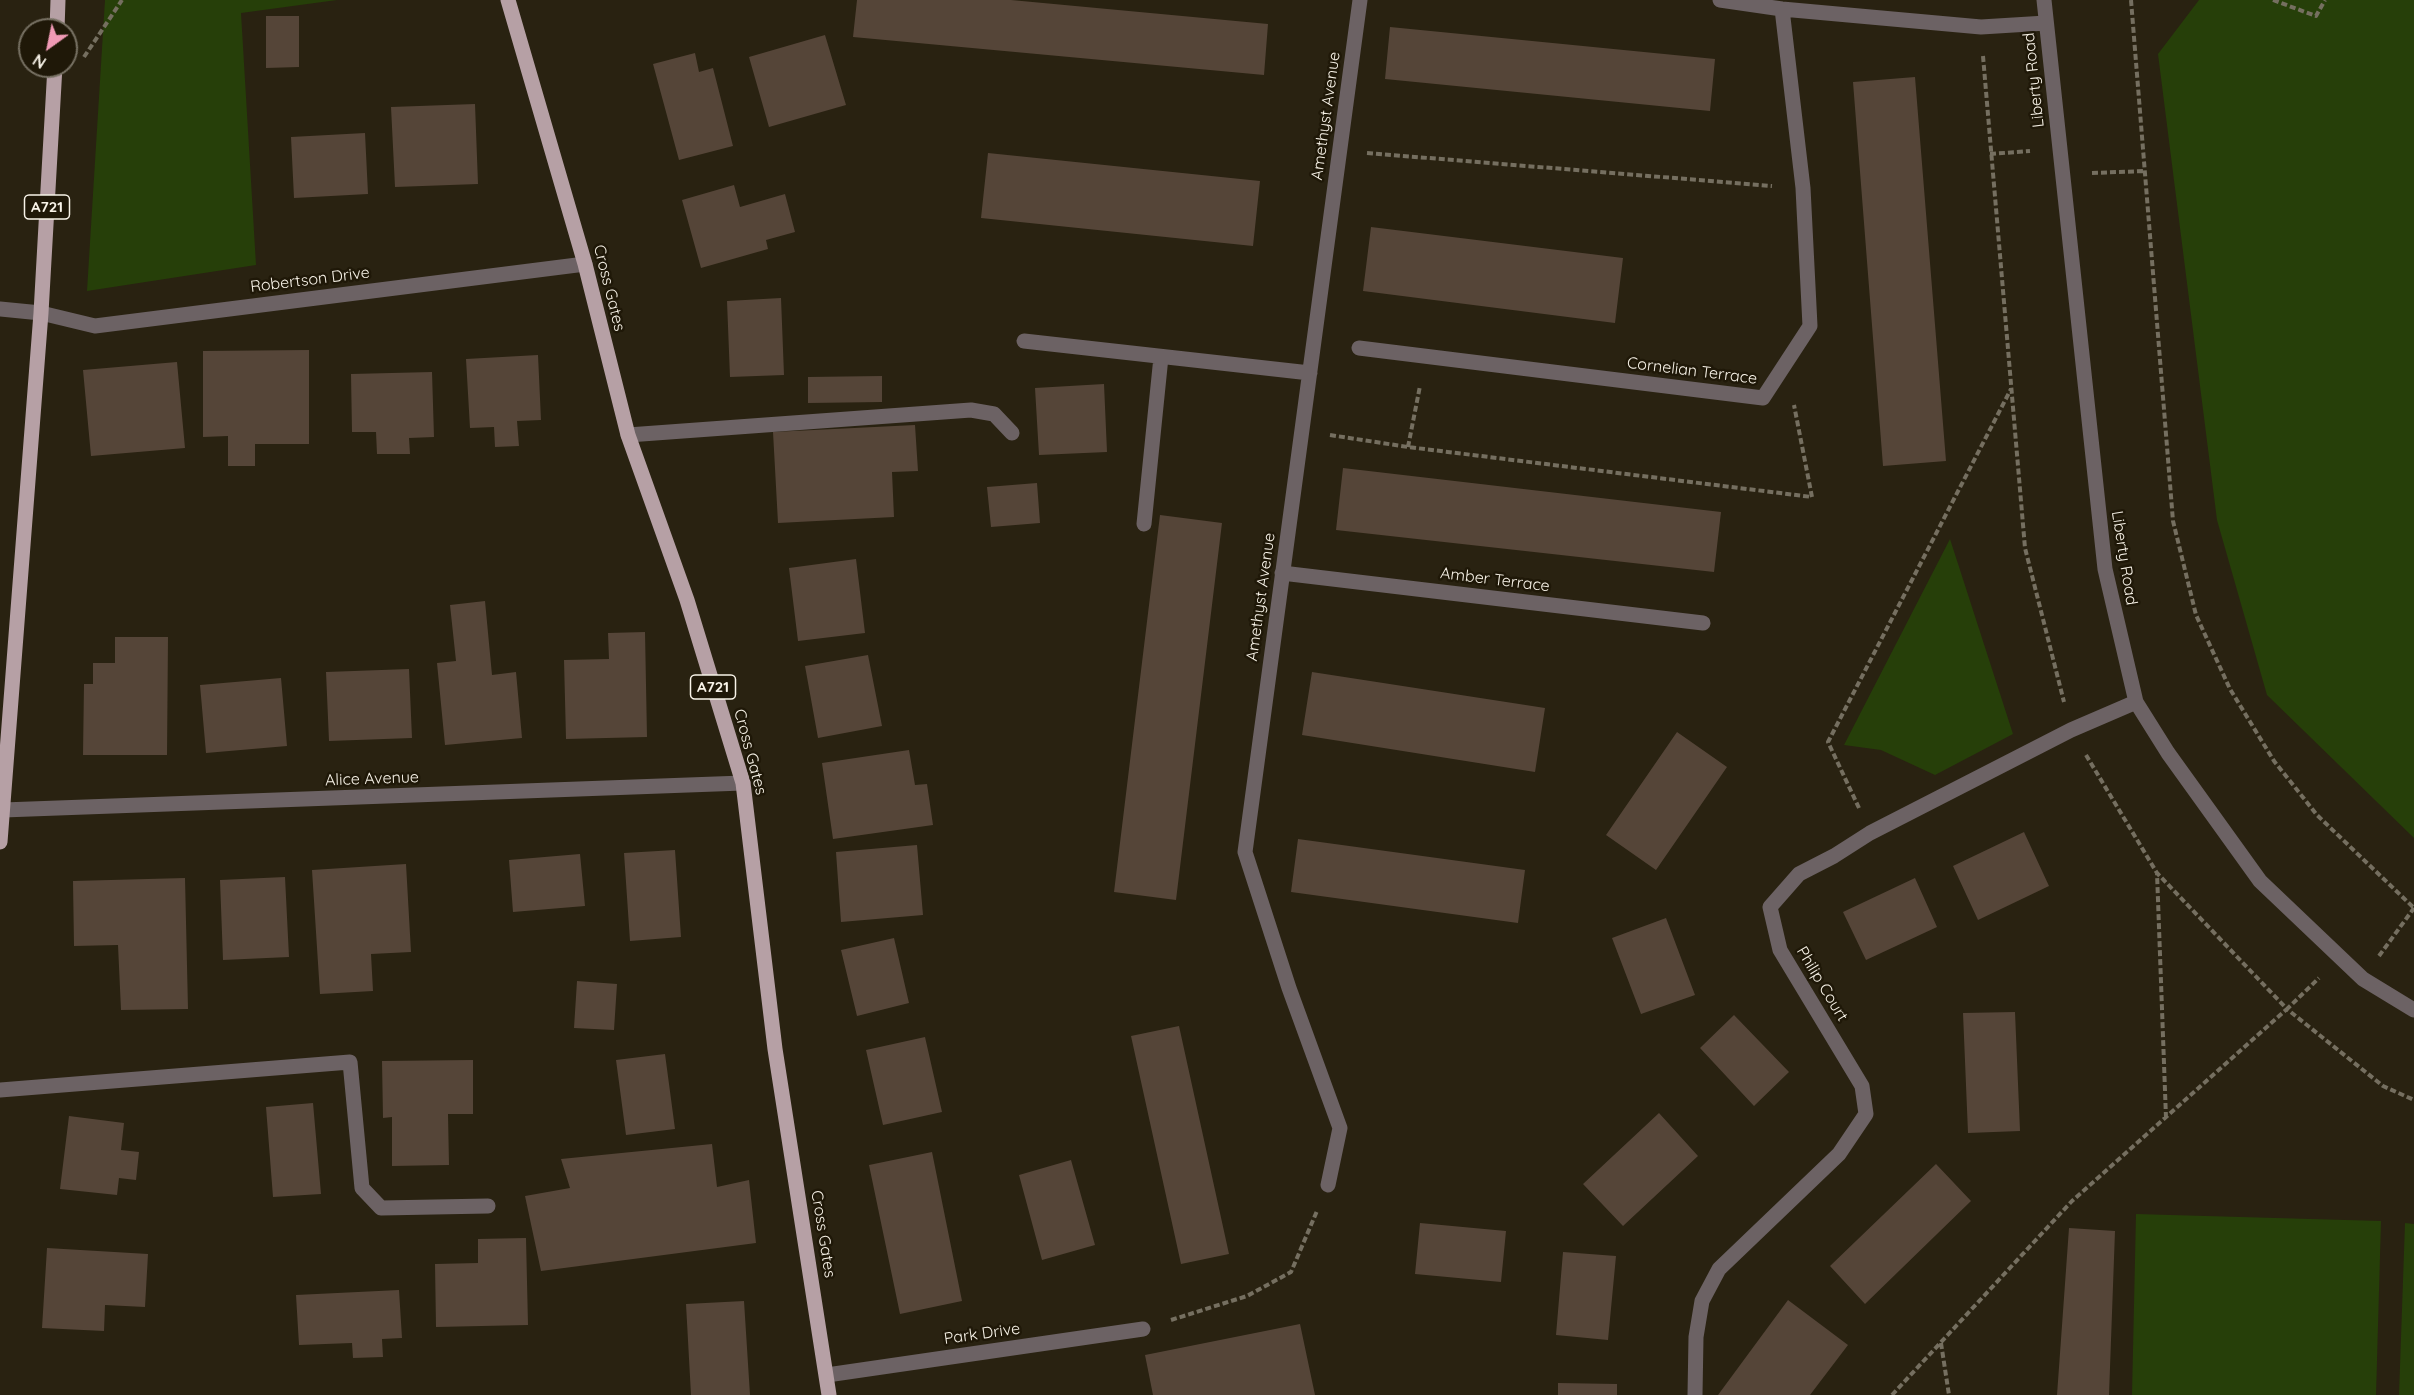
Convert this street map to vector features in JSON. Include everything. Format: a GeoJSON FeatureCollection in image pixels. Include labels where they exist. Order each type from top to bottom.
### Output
{"type":"FeatureCollection","features":[{"type":"Feature","properties":{"kind":"main road"},"geometry":{"type":"LineString","coordinates":[[57,18],[58,0]]}},
{"type":"Feature","properties":{"kind":"main road","name":"Cross Gates"},"geometry":{"type":"LineString","coordinates":[[508,0],[585,264],[628,435],[687,600],[742,783],[775,1049],[829,1395]]}},
{"type":"Feature","properties":{"kind":"main road","name":"A721"},"geometry":{"type":"LineString","coordinates":[[0,842],[41,313],[55,78]]}},
{"type":"Feature","properties":{"kind":"street","name":"Amethyst Avenue"},"geometry":{"type":"LineString","coordinates":[[1328,1185],[1340,1128],[1289,988],[1245,852],[1360,0]]}},
{"type":"Feature","properties":{"kind":"street"},"geometry":{"type":"LineString","coordinates":[[1720,0],[1782,9],[1981,27],[2046,23]]}},
{"type":"Feature","properties":{"kind":"street","name":"Liberty Road"},"geometry":{"type":"LineString","coordinates":[[2044,0],[2105,569],[2136,702],[2168,753],[2260,881],[2363,979],[2414,1010]]}},
{"type":"Feature","properties":{"kind":"street","name":"Cornelian Terrace"},"geometry":{"type":"LineString","coordinates":[[1359,348],[1763,398],[1810,326],[1803,188],[1782,9]]}},
{"type":"Feature","properties":{"kind":"street","name":"Robertson Drive"},"geometry":{"type":"LineString","coordinates":[[0,309],[41,313],[95,326],[585,264]]}},
{"type":"Feature","properties":{"kind":"street"},"geometry":{"type":"LineString","coordinates":[[1024,341],[1310,374]]}},
{"type":"Feature","properties":{"kind":"street"},"geometry":{"type":"LineString","coordinates":[[1144,524],[1161,357]]}},
{"type":"Feature","properties":{"kind":"street"},"geometry":{"type":"LineString","coordinates":[[628,435],[972,410],[994,414],[1012,433]]}},
{"type":"Feature","properties":{"kind":"street","name":"Amber Terrace"},"geometry":{"type":"LineString","coordinates":[[1282,573],[1703,623]]}},
{"type":"Feature","properties":{"kind":"street","name":"Philip Court"},"geometry":{"type":"LineString","coordinates":[[1695,1395],[1696,1337],[1702,1301],[1719,1269],[1839,1154],[1866,1114],[1862,1086],[1780,950],[1770,907],[1798,874],[1834,856],[1870,833],[2071,730],[2136,702]]}},
{"type":"Feature","properties":{"kind":"street","name":"Alice Avenue"},"geometry":{"type":"LineString","coordinates":[[3,810],[742,783]]}},
{"type":"Feature","properties":{"kind":"street"},"geometry":{"type":"LineString","coordinates":[[0,1090],[350,1062],[362,1188],[381,1208],[488,1206]]}},
{"type":"Feature","properties":{"kind":"street","name":"Park Drive"},"geometry":{"type":"LineString","coordinates":[[826,1375],[1143,1329]]}},
{"type":"Feature","properties":{"kind":"path"},"geometry":{"type":"LineString","coordinates":[[54,101],[122,0]]}},
{"type":"Feature","properties":{"kind":"path"},"geometry":{"type":"LineString","coordinates":[[2131,0],[2173,521],[2196,615],[2230,688],[2274,761],[2317,815],[2414,908],[2363,979]]}},
{"type":"Feature","properties":{"kind":"path"},"geometry":{"type":"LineString","coordinates":[[2272,0],[2316,16],[2325,0]]}},
{"type":"Feature","properties":{"kind":"path"},"geometry":{"type":"LineString","coordinates":[[1981,27],[2025,548],[2071,730],[2157,873],[2287,1009],[2383,1086],[2414,1100]]}},
{"type":"Feature","properties":{"kind":"path"},"geometry":{"type":"LineString","coordinates":[[1340,151],[1803,188]]}},
{"type":"Feature","properties":{"kind":"path"},"geometry":{"type":"LineString","coordinates":[[1408,447],[1426,357]]}},
{"type":"Feature","properties":{"kind":"path"},"geometry":{"type":"LineString","coordinates":[[1302,431],[1408,447],[1812,497],[1786,363]]}},
{"type":"Feature","properties":{"kind":"path"},"geometry":{"type":"LineString","coordinates":[[1870,833],[1828,742],[2011,388]]}},
{"type":"Feature","properties":{"kind":"path"},"geometry":{"type":"LineString","coordinates":[[2157,873],[2166,1118]]}},
{"type":"Feature","properties":{"kind":"path"},"geometry":{"type":"LineString","coordinates":[[1892,1395],[2072,1201],[2287,1009],[2341,957]]}},
{"type":"Feature","properties":{"kind":"path"},"geometry":{"type":"LineString","coordinates":[[1143,1329],[1247,1296],[1291,1272],[1328,1185]]}},
{"type":"Feature","properties":{"kind":"path"},"geometry":{"type":"LineString","coordinates":[[1941,1343],[1949,1395]]}},
{"type":"Feature","properties":{"kind":"green space"},"geometry":{"type":"Polygon","coordinates":[[[105,0],[337,0],[241,13],[256,265],[87,291],[105,0]]]}},
{"type":"Feature","properties":{"kind":"green space"},"geometry":{"type":"Polygon","coordinates":[[[2199,0],[2414,0],[2414,838],[2267,695],[2217,520],[2158,54],[2199,0]]]}},
{"type":"Feature","properties":{"kind":"green space"},"geometry":{"type":"Polygon","coordinates":[[[1950,539],[2013,734],[1935,775],[1881,750],[1844,745],[1950,539]]]}},
{"type":"Feature","properties":{"kind":"green space"},"geometry":{"type":"Polygon","coordinates":[[[2136,1214],[2381,1221],[2376,1395],[2132,1395],[2136,1214]]]}},
{"type":"Feature","properties":{"kind":"green space"},"geometry":{"type":"Polygon","coordinates":[[[2405,1223],[2414,1224],[2414,1395],[2399,1395],[2405,1223]]]}},
{"type":"Feature","properties":{"kind":"building"},"geometry":{"type":"Polygon","coordinates":[[[857,0],[1011,0],[1268,24],[1264,75],[853,37],[857,0]]]}},
{"type":"Feature","properties":{"kind":"building"},"geometry":{"type":"Polygon","coordinates":[[[266,16],[299,16],[299,67],[266,68],[266,16]]]}},
{"type":"Feature","properties":{"kind":"building"},"geometry":{"type":"Polygon","coordinates":[[[1390,27],[1715,59],[1710,111],[1385,79],[1390,27]]]}},
{"type":"Feature","properties":{"kind":"building"},"geometry":{"type":"Polygon","coordinates":[[[825,35],[846,105],[769,127],[749,57],[825,35]]]}},
{"type":"Feature","properties":{"kind":"building"},"geometry":{"type":"Polygon","coordinates":[[[695,53],[699,72],[713,68],[733,146],[679,160],[653,64],[695,53]]]}},
{"type":"Feature","properties":{"kind":"building"},"geometry":{"type":"Polygon","coordinates":[[[1915,77],[1946,461],[1883,466],[1853,82],[1915,77]]]}},
{"type":"Feature","properties":{"kind":"building"},"geometry":{"type":"Polygon","coordinates":[[[475,104],[478,184],[395,187],[391,107],[475,104]]]}},
{"type":"Feature","properties":{"kind":"building"},"geometry":{"type":"Polygon","coordinates":[[[365,133],[368,194],[294,198],[291,137],[365,133]]]}},
{"type":"Feature","properties":{"kind":"building"},"geometry":{"type":"Polygon","coordinates":[[[988,153],[1260,181],[1253,246],[981,218],[988,153]]]}},
{"type":"Feature","properties":{"kind":"building"},"geometry":{"type":"Polygon","coordinates":[[[734,185],[740,207],[785,194],[795,232],[766,240],[768,249],[701,268],[682,200],[734,185]]]}},
{"type":"Feature","properties":{"kind":"building"},"geometry":{"type":"Polygon","coordinates":[[[1371,227],[1623,258],[1615,323],[1363,291],[1371,227]]]}},
{"type":"Feature","properties":{"kind":"building"},"geometry":{"type":"Polygon","coordinates":[[[781,298],[784,375],[730,377],[727,301],[781,298]]]}},
{"type":"Feature","properties":{"kind":"building"},"geometry":{"type":"Polygon","coordinates":[[[309,350],[309,444],[255,444],[255,466],[228,466],[228,436],[203,437],[203,351],[309,350]]]}},
{"type":"Feature","properties":{"kind":"building"},"geometry":{"type":"Polygon","coordinates":[[[538,355],[541,420],[517,421],[519,446],[495,447],[494,427],[470,428],[466,359],[538,355]]]}},
{"type":"Feature","properties":{"kind":"building"},"geometry":{"type":"Polygon","coordinates":[[[177,362],[185,448],[91,456],[83,370],[177,362]]]}},
{"type":"Feature","properties":{"kind":"building"},"geometry":{"type":"Polygon","coordinates":[[[432,372],[434,437],[409,438],[410,454],[377,454],[376,432],[352,432],[351,374],[432,372]]]}},
{"type":"Feature","properties":{"kind":"building"},"geometry":{"type":"Polygon","coordinates":[[[882,376],[882,402],[808,403],[808,377],[882,376]]]}},
{"type":"Feature","properties":{"kind":"building"},"geometry":{"type":"Polygon","coordinates":[[[1104,384],[1107,452],[1039,455],[1035,388],[1104,384]]]}},
{"type":"Feature","properties":{"kind":"building"},"geometry":{"type":"Polygon","coordinates":[[[915,425],[918,471],[892,472],[894,517],[778,523],[773,432],[915,425]]]}},
{"type":"Feature","properties":{"kind":"building"},"geometry":{"type":"Polygon","coordinates":[[[1343,468],[1721,512],[1714,572],[1336,530],[1343,468]]]}},
{"type":"Feature","properties":{"kind":"building"},"geometry":{"type":"Polygon","coordinates":[[[1037,483],[1040,523],[991,527],[987,487],[1037,483]]]}},
{"type":"Feature","properties":{"kind":"building"},"geometry":{"type":"Polygon","coordinates":[[[1160,515],[1222,523],[1176,900],[1114,892],[1160,515]]]}},
{"type":"Feature","properties":{"kind":"building"},"geometry":{"type":"Polygon","coordinates":[[[856,559],[865,633],[798,641],[789,568],[856,559]]]}},
{"type":"Feature","properties":{"kind":"building"},"geometry":{"type":"Polygon","coordinates":[[[485,601],[492,675],[516,672],[522,738],[445,745],[437,663],[456,661],[450,605],[485,601]]]}},
{"type":"Feature","properties":{"kind":"building"},"geometry":{"type":"Polygon","coordinates":[[[645,632],[647,737],[566,739],[564,660],[609,659],[608,633],[645,632]]]}},
{"type":"Feature","properties":{"kind":"building"},"geometry":{"type":"Polygon","coordinates":[[[115,637],[168,637],[167,755],[83,755],[84,684],[93,684],[93,663],[115,663],[115,637]]]}},
{"type":"Feature","properties":{"kind":"building"},"geometry":{"type":"Polygon","coordinates":[[[868,655],[882,726],[818,738],[805,666],[868,655]]]}},
{"type":"Feature","properties":{"kind":"building"},"geometry":{"type":"Polygon","coordinates":[[[409,669],[412,738],[329,741],[326,672],[409,669]]]}},
{"type":"Feature","properties":{"kind":"building"},"geometry":{"type":"Polygon","coordinates":[[[1312,672],[1545,708],[1535,772],[1302,735],[1312,672]]]}},
{"type":"Feature","properties":{"kind":"building"},"geometry":{"type":"Polygon","coordinates":[[[281,678],[287,746],[206,753],[200,685],[281,678]]]}},
{"type":"Feature","properties":{"kind":"building"},"geometry":{"type":"Polygon","coordinates":[[[1677,732],[1727,767],[1656,870],[1606,835],[1677,732]]]}},
{"type":"Feature","properties":{"kind":"building"},"geometry":{"type":"Polygon","coordinates":[[[909,750],[915,785],[927,784],[933,825],[833,839],[822,763],[909,750]]]}},
{"type":"Feature","properties":{"kind":"building"},"geometry":{"type":"Polygon","coordinates":[[[2024,832],[2049,886],[1978,920],[1953,866],[2024,832]]]}},
{"type":"Feature","properties":{"kind":"building"},"geometry":{"type":"Polygon","coordinates":[[[1298,839],[1525,870],[1518,923],[1291,892],[1298,839]]]}},
{"type":"Feature","properties":{"kind":"building"},"geometry":{"type":"Polygon","coordinates":[[[917,845],[923,915],[841,922],[836,852],[917,845]]]}},
{"type":"Feature","properties":{"kind":"building"},"geometry":{"type":"Polygon","coordinates":[[[675,850],[681,937],[630,941],[624,853],[675,850]]]}},
{"type":"Feature","properties":{"kind":"building"},"geometry":{"type":"Polygon","coordinates":[[[580,854],[585,906],[513,912],[509,860],[580,854]]]}},
{"type":"Feature","properties":{"kind":"building"},"geometry":{"type":"Polygon","coordinates":[[[406,864],[411,952],[371,954],[373,991],[320,994],[312,870],[406,864]]]}},
{"type":"Feature","properties":{"kind":"building"},"geometry":{"type":"Polygon","coordinates":[[[285,877],[289,957],[223,960],[220,880],[285,877]]]}},
{"type":"Feature","properties":{"kind":"building"},"geometry":{"type":"Polygon","coordinates":[[[185,878],[188,1009],[121,1010],[118,945],[74,946],[73,881],[185,878]]]}},
{"type":"Feature","properties":{"kind":"building"},"geometry":{"type":"Polygon","coordinates":[[[1915,878],[1937,927],[1866,960],[1843,912],[1915,878]]]}},
{"type":"Feature","properties":{"kind":"building"},"geometry":{"type":"Polygon","coordinates":[[[1666,918],[1695,995],[1641,1014],[1612,938],[1666,918]]]}},
{"type":"Feature","properties":{"kind":"building"},"geometry":{"type":"Polygon","coordinates":[[[894,938],[909,1003],[857,1016],[841,950],[894,938]]]}},
{"type":"Feature","properties":{"kind":"building"},"geometry":{"type":"Polygon","coordinates":[[[577,981],[617,984],[614,1030],[574,1028],[577,981]]]}},
{"type":"Feature","properties":{"kind":"building"},"geometry":{"type":"Polygon","coordinates":[[[2015,1012],[2020,1131],[1968,1133],[1963,1013],[2015,1012]]]}},
{"type":"Feature","properties":{"kind":"building"},"geometry":{"type":"Polygon","coordinates":[[[1734,1015],[1789,1072],[1754,1106],[1700,1048],[1734,1015]]]}},
{"type":"Feature","properties":{"kind":"building"},"geometry":{"type":"Polygon","coordinates":[[[1179,1026],[1229,1254],[1181,1264],[1131,1036],[1179,1026]]]}},
{"type":"Feature","properties":{"kind":"building"},"geometry":{"type":"Polygon","coordinates":[[[925,1037],[942,1112],[883,1125],[866,1050],[925,1037]]]}},
{"type":"Feature","properties":{"kind":"building"},"geometry":{"type":"Polygon","coordinates":[[[665,1054],[675,1129],[626,1135],[616,1060],[665,1054]]]}},
{"type":"Feature","properties":{"kind":"building"},"geometry":{"type":"Polygon","coordinates":[[[473,1060],[473,1114],[448,1114],[449,1165],[392,1166],[392,1117],[383,1118],[382,1061],[473,1060]]]}},
{"type":"Feature","properties":{"kind":"building"},"geometry":{"type":"Polygon","coordinates":[[[313,1103],[321,1194],[273,1197],[266,1107],[313,1103]]]}},
{"type":"Feature","properties":{"kind":"building"},"geometry":{"type":"Polygon","coordinates":[[[1659,1113],[1698,1156],[1623,1226],[1583,1184],[1659,1113]]]}},
{"type":"Feature","properties":{"kind":"building"},"geometry":{"type":"Polygon","coordinates":[[[69,1116],[124,1123],[121,1150],[139,1152],[136,1180],[119,1178],[117,1195],[60,1189],[69,1116]]]}},
{"type":"Feature","properties":{"kind":"building"},"geometry":{"type":"Polygon","coordinates":[[[712,1144],[717,1187],[749,1180],[756,1243],[541,1271],[525,1196],[570,1188],[561,1159],[712,1144]]]}},
{"type":"Feature","properties":{"kind":"building"},"geometry":{"type":"Polygon","coordinates":[[[932,1152],[962,1301],[900,1314],[869,1165],[932,1152]]]}},
{"type":"Feature","properties":{"kind":"building"},"geometry":{"type":"Polygon","coordinates":[[[1071,1160],[1095,1245],[1042,1260],[1019,1175],[1071,1160]]]}},
{"type":"Feature","properties":{"kind":"building"},"geometry":{"type":"Polygon","coordinates":[[[1936,1164],[1971,1201],[1865,1304],[1830,1266],[1936,1164]]]}},
{"type":"Feature","properties":{"kind":"building"},"geometry":{"type":"Polygon","coordinates":[[[1420,1223],[1506,1231],[1501,1282],[1415,1274],[1420,1223]]]}},
{"type":"Feature","properties":{"kind":"building"},"geometry":{"type":"Polygon","coordinates":[[[2069,1228],[2115,1231],[2109,1395],[2057,1395],[2069,1228]]]}},
{"type":"Feature","properties":{"kind":"building"},"geometry":{"type":"Polygon","coordinates":[[[526,1238],[528,1325],[436,1327],[435,1264],[478,1263],[478,1239],[526,1238]]]}},
{"type":"Feature","properties":{"kind":"building"},"geometry":{"type":"Polygon","coordinates":[[[47,1248],[148,1254],[145,1307],[105,1305],[104,1331],[42,1328],[47,1248]]]}},
{"type":"Feature","properties":{"kind":"building"},"geometry":{"type":"Polygon","coordinates":[[[1563,1252],[1616,1256],[1608,1340],[1556,1335],[1563,1252]]]}},
{"type":"Feature","properties":{"kind":"building"},"geometry":{"type":"Polygon","coordinates":[[[399,1290],[402,1338],[382,1339],[383,1357],[353,1358],[352,1343],[299,1345],[296,1295],[399,1290]]]}},
{"type":"Feature","properties":{"kind":"building"},"geometry":{"type":"Polygon","coordinates":[[[1788,1300],[1848,1345],[1810,1395],[1718,1395],[1788,1300]]]}},
{"type":"Feature","properties":{"kind":"building"},"geometry":{"type":"Polygon","coordinates":[[[744,1301],[750,1395],[691,1395],[686,1304],[744,1301]]]}},
{"type":"Feature","properties":{"kind":"building"},"geometry":{"type":"Polygon","coordinates":[[[1300,1324],[1315,1395],[1153,1395],[1145,1355],[1300,1324]]]}},
{"type":"Feature","properties":{"kind":"building"},"geometry":{"type":"Polygon","coordinates":[[[1558,1383],[1617,1384],[1617,1395],[1558,1395],[1558,1383]]]}}]}
